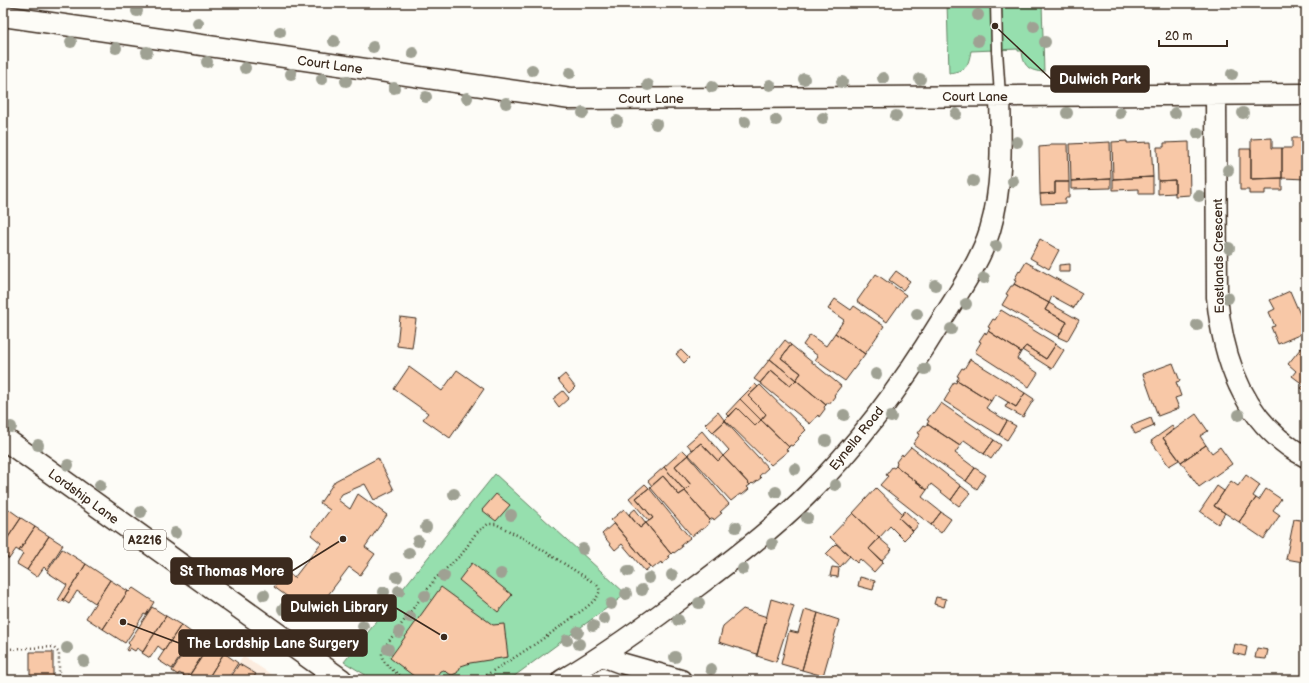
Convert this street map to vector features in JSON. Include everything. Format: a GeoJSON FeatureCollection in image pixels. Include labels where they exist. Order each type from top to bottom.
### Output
{"type":"FeatureCollection","features":[{"type":"Feature","properties":{"kind":"main road","name":"Lordship Lane"},"geometry":{"type":"LineString","coordinates":[[3,438],[341,680]]}},
{"type":"Feature","properties":{"kind":"street","name":"Court Lane"},"geometry":{"type":"LineString","coordinates":[[3,16],[571,99],[1306,94]]}},
{"type":"Feature","properties":{"kind":"street","name":"Eastlands Crescent"},"geometry":{"type":"LineString","coordinates":[[1216,95],[1217,297],[1223,343],[1229,363],[1238,383],[1246,400],[1256,414],[1268,430],[1283,443],[1306,457]]}},
{"type":"Feature","properties":{"kind":"street","name":"Eynella Road"},"geometry":{"type":"LineString","coordinates":[[562,680],[602,656],[662,613],[710,577],[782,518],[808,494],[836,464],[893,393],[929,340],[968,278],[985,244],[997,197],[1001,165],[1000,96]]}},
{"type":"Feature","properties":{"kind":"street"},"geometry":{"type":"LineString","coordinates":[[602,656],[681,680]]}},
{"type":"Feature","properties":{"kind":"lane"},"geometry":{"type":"LineString","coordinates":[[996,3],[1000,96]]}},
{"type":"Feature","properties":{"kind":"path"},"geometry":{"type":"LineString","coordinates":[[406,680],[387,665],[382,659],[382,654],[386,645],[435,579],[462,554],[476,533],[488,524],[496,524],[530,542],[596,584],[599,588],[599,592],[598,596],[546,637],[478,680]]}},
{"type":"Feature","properties":{"kind":"path"},"geometry":{"type":"LineString","coordinates":[[3,649],[53,647],[59,653],[59,680]]}},
{"type":"Feature","properties":{"kind":"path"},"geometry":{"type":"LineString","coordinates":[[462,680],[464,678],[469,680]]}},
{"type":"Feature","properties":{"kind":"shaded area"},"geometry":{"type":"Polygon","coordinates":[[[243,656],[280,680],[227,680],[243,656]]]}},
{"type":"Feature","properties":{"kind":"green space"},"geometry":{"type":"Polygon","coordinates":[[[947,3],[1042,3],[1044,72],[1028,67],[1025,64],[1022,51],[1018,51],[1018,49],[971,51],[969,61],[963,69],[949,73],[947,3]]]}},
{"type":"Feature","properties":{"kind":"green space"},"geometry":{"type":"Polygon","coordinates":[[[495,474],[626,594],[509,680],[374,680],[344,662],[495,474]]]}},
{"type":"Feature","properties":{"kind":"building"},"geometry":{"type":"Polygon","coordinates":[[[1272,138],[1272,148],[1282,148],[1282,178],[1251,179],[1251,139],[1272,138]]]}},
{"type":"Feature","properties":{"kind":"building"},"geometry":{"type":"Polygon","coordinates":[[[1292,138],[1306,138],[1306,179],[1282,178],[1282,148],[1292,148],[1292,138]]]}},
{"type":"Feature","properties":{"kind":"building"},"geometry":{"type":"Polygon","coordinates":[[[1127,141],[1127,143],[1151,142],[1153,177],[1113,179],[1112,142],[1127,141]]]}},
{"type":"Feature","properties":{"kind":"building"},"geometry":{"type":"Polygon","coordinates":[[[1110,142],[1111,179],[1071,181],[1070,144],[1110,142]]]}},
{"type":"Feature","properties":{"kind":"building"},"geometry":{"type":"Polygon","coordinates":[[[1189,142],[1190,195],[1175,196],[1175,180],[1158,181],[1157,147],[1164,147],[1164,143],[1189,142]]]}},
{"type":"Feature","properties":{"kind":"building"},"geometry":{"type":"Polygon","coordinates":[[[1050,144],[1068,144],[1069,182],[1055,182],[1055,193],[1040,194],[1039,147],[1050,146],[1050,144]]]}},
{"type":"Feature","properties":{"kind":"building"},"geometry":{"type":"Polygon","coordinates":[[[1240,149],[1251,149],[1251,179],[1282,178],[1282,190],[1265,190],[1265,194],[1249,194],[1249,190],[1240,190],[1240,149]]]}},
{"type":"Feature","properties":{"kind":"building"},"geometry":{"type":"Polygon","coordinates":[[[1153,177],[1153,194],[1139,194],[1139,189],[1113,190],[1113,179],[1153,177]]]}},
{"type":"Feature","properties":{"kind":"building"},"geometry":{"type":"Polygon","coordinates":[[[1111,179],[1111,188],[1071,189],[1071,181],[1111,179]]]}},
{"type":"Feature","properties":{"kind":"building"},"geometry":{"type":"Polygon","coordinates":[[[1175,180],[1175,193],[1158,194],[1158,181],[1175,180]]]}},
{"type":"Feature","properties":{"kind":"building"},"geometry":{"type":"Polygon","coordinates":[[[1055,182],[1069,182],[1069,198],[1065,198],[1065,203],[1041,204],[1040,194],[1055,193],[1055,182]]]}},
{"type":"Feature","properties":{"kind":"building"},"geometry":{"type":"Polygon","coordinates":[[[1040,239],[1059,250],[1049,269],[1030,258],[1040,239]]]}},
{"type":"Feature","properties":{"kind":"building"},"geometry":{"type":"Polygon","coordinates":[[[1026,262],[1082,293],[1074,308],[1052,296],[1049,303],[1014,284],[1016,281],[1014,280],[1026,262]]]}},
{"type":"Feature","properties":{"kind":"building"},"geometry":{"type":"Polygon","coordinates":[[[1070,264],[1070,272],[1059,272],[1059,265],[1070,264]]]}},
{"type":"Feature","properties":{"kind":"building"},"geometry":{"type":"Polygon","coordinates":[[[896,271],[910,281],[903,290],[889,280],[896,271]]]}},
{"type":"Feature","properties":{"kind":"building"},"geometry":{"type":"Polygon","coordinates":[[[876,274],[906,295],[887,322],[857,301],[876,274]]]}},
{"type":"Feature","properties":{"kind":"building"},"geometry":{"type":"Polygon","coordinates":[[[1014,284],[1049,303],[1045,310],[1067,322],[1058,337],[1002,305],[1008,295],[1006,294],[1014,284]]]}},
{"type":"Feature","properties":{"kind":"building"},"geometry":{"type":"Polygon","coordinates":[[[1290,291],[1306,328],[1306,332],[1278,344],[1271,327],[1275,326],[1269,312],[1275,309],[1270,300],[1290,291]]]}},
{"type":"Feature","properties":{"kind":"building"},"geometry":{"type":"Polygon","coordinates":[[[835,299],[851,310],[854,306],[884,326],[865,354],[835,333],[844,320],[828,309],[835,299]]]}},
{"type":"Feature","properties":{"kind":"building"},"geometry":{"type":"Polygon","coordinates":[[[1049,303],[1079,320],[1067,341],[1058,337],[1067,322],[1045,310],[1049,303]]]}},
{"type":"Feature","properties":{"kind":"building"},"geometry":{"type":"Polygon","coordinates":[[[1001,310],[1056,344],[1046,359],[1026,346],[1021,352],[988,331],[990,328],[988,327],[993,319],[995,320],[1001,310]]]}},
{"type":"Feature","properties":{"kind":"building"},"geometry":{"type":"Polygon","coordinates":[[[400,317],[416,319],[412,348],[397,346],[400,317]]]}},
{"type":"Feature","properties":{"kind":"building"},"geometry":{"type":"Polygon","coordinates":[[[988,331],[1021,352],[1017,359],[1038,373],[1029,387],[975,352],[981,342],[979,341],[985,332],[986,334],[988,331]]]}},
{"type":"Feature","properties":{"kind":"building"},"geometry":{"type":"Polygon","coordinates":[[[835,333],[865,354],[845,381],[815,360],[818,356],[803,345],[810,335],[826,346],[835,333]]]}},
{"type":"Feature","properties":{"kind":"building"},"geometry":{"type":"Polygon","coordinates":[[[785,340],[791,345],[781,358],[801,373],[796,380],[770,359],[785,340]]]}},
{"type":"Feature","properties":{"kind":"building"},"geometry":{"type":"Polygon","coordinates":[[[1056,344],[1064,350],[1052,369],[1022,350],[1026,346],[1046,359],[1056,344]]]}},
{"type":"Feature","properties":{"kind":"building"},"geometry":{"type":"Polygon","coordinates":[[[791,345],[841,386],[829,404],[828,402],[826,405],[796,380],[801,373],[781,358],[791,345]]]}},
{"type":"Feature","properties":{"kind":"building"},"geometry":{"type":"Polygon","coordinates":[[[1301,348],[1306,352],[1306,392],[1301,388],[1304,385],[1292,376],[1296,371],[1288,364],[1301,348]]]}},
{"type":"Feature","properties":{"kind":"building"},"geometry":{"type":"Polygon","coordinates":[[[681,350],[689,358],[684,363],[676,354],[681,350]]]}},
{"type":"Feature","properties":{"kind":"building"},"geometry":{"type":"Polygon","coordinates":[[[770,359],[796,380],[790,386],[771,370],[760,383],[754,379],[770,359]]]}},
{"type":"Feature","properties":{"kind":"building"},"geometry":{"type":"Polygon","coordinates":[[[970,359],[1025,393],[1016,407],[995,394],[991,401],[957,380],[959,377],[957,376],[962,368],[964,369],[970,359]]]}},
{"type":"Feature","properties":{"kind":"building"},"geometry":{"type":"Polygon","coordinates":[[[1173,363],[1180,381],[1176,382],[1181,396],[1175,398],[1179,408],[1158,416],[1143,374],[1173,363]]]}},
{"type":"Feature","properties":{"kind":"building"},"geometry":{"type":"Polygon","coordinates":[[[409,367],[442,391],[457,370],[484,389],[450,438],[423,419],[428,413],[394,389],[409,367]]]}},
{"type":"Feature","properties":{"kind":"building"},"geometry":{"type":"Polygon","coordinates":[[[771,370],[790,386],[796,380],[826,405],[819,417],[818,415],[810,424],[760,383],[771,370]]]}},
{"type":"Feature","properties":{"kind":"building"},"geometry":{"type":"Polygon","coordinates":[[[565,374],[575,387],[569,393],[558,380],[565,374]]]}},
{"type":"Feature","properties":{"kind":"building"},"geometry":{"type":"Polygon","coordinates":[[[957,380],[991,401],[986,408],[1007,421],[999,435],[944,401],[950,391],[949,390],[957,380]]]}},
{"type":"Feature","properties":{"kind":"building"},"geometry":{"type":"Polygon","coordinates":[[[755,384],[758,387],[748,396],[766,414],[761,420],[740,399],[755,384]]]}},
{"type":"Feature","properties":{"kind":"building"},"geometry":{"type":"Polygon","coordinates":[[[760,385],[806,430],[792,446],[790,445],[789,447],[761,420],[766,414],[748,396],[760,385]]]}},
{"type":"Feature","properties":{"kind":"building"},"geometry":{"type":"Polygon","coordinates":[[[563,391],[569,398],[559,407],[553,399],[563,391]]]}},
{"type":"Feature","properties":{"kind":"building"},"geometry":{"type":"Polygon","coordinates":[[[1025,393],[1034,399],[1023,417],[1005,407],[1008,402],[1016,407],[1025,393]]]}},
{"type":"Feature","properties":{"kind":"building"},"geometry":{"type":"Polygon","coordinates":[[[740,399],[761,420],[755,426],[737,408],[729,417],[726,414],[740,399]]]}},
{"type":"Feature","properties":{"kind":"building"},"geometry":{"type":"Polygon","coordinates":[[[941,403],[994,440],[984,454],[964,440],[960,446],[927,424],[929,421],[927,420],[941,403]]]}},
{"type":"Feature","properties":{"kind":"building"},"geometry":{"type":"Polygon","coordinates":[[[737,408],[755,426],[761,420],[789,447],[786,450],[788,451],[771,465],[725,420],[737,408]]]}},
{"type":"Feature","properties":{"kind":"building"},"geometry":{"type":"Polygon","coordinates":[[[718,412],[725,421],[713,432],[705,424],[718,412]]]}},
{"type":"Feature","properties":{"kind":"building"},"geometry":{"type":"Polygon","coordinates":[[[1196,414],[1208,431],[1200,436],[1206,445],[1181,462],[1163,438],[1196,414]]]}},
{"type":"Feature","properties":{"kind":"building"},"geometry":{"type":"Polygon","coordinates":[[[1151,418],[1154,426],[1135,434],[1131,426],[1151,418]]]}},
{"type":"Feature","properties":{"kind":"building"},"geometry":{"type":"Polygon","coordinates":[[[725,421],[768,468],[759,476],[761,478],[753,484],[752,483],[750,485],[723,456],[729,450],[713,432],[725,421]]]}},
{"type":"Feature","properties":{"kind":"building"},"geometry":{"type":"Polygon","coordinates":[[[1007,421],[1016,426],[1007,440],[999,435],[1007,421]]]}},
{"type":"Feature","properties":{"kind":"building"},"geometry":{"type":"Polygon","coordinates":[[[927,424],[960,446],[955,453],[975,468],[966,481],[913,444],[920,434],[918,433],[924,425],[926,426],[927,424]]]}},
{"type":"Feature","properties":{"kind":"building"},"geometry":{"type":"Polygon","coordinates":[[[1172,426],[1174,429],[1163,438],[1179,460],[1169,466],[1151,441],[1172,426]]]}},
{"type":"Feature","properties":{"kind":"building"},"geometry":{"type":"Polygon","coordinates":[[[702,431],[723,456],[718,461],[701,443],[692,450],[687,444],[702,431]]]}},
{"type":"Feature","properties":{"kind":"building"},"geometry":{"type":"Polygon","coordinates":[[[994,440],[1001,445],[991,459],[984,454],[994,440]]]}},
{"type":"Feature","properties":{"kind":"building"},"geometry":{"type":"Polygon","coordinates":[[[701,443],[718,461],[723,456],[750,485],[747,487],[749,489],[731,501],[688,454],[701,443]]]}},
{"type":"Feature","properties":{"kind":"building"},"geometry":{"type":"Polygon","coordinates":[[[1206,445],[1212,453],[1220,447],[1232,464],[1199,487],[1181,462],[1206,445]]]}},
{"type":"Feature","properties":{"kind":"building"},"geometry":{"type":"Polygon","coordinates":[[[911,447],[961,486],[951,500],[931,484],[927,490],[896,466],[896,462],[902,454],[903,456],[911,447]]]}},
{"type":"Feature","properties":{"kind":"building"},"geometry":{"type":"Polygon","coordinates":[[[683,450],[688,455],[675,466],[691,485],[685,491],[664,467],[683,450]]]}},
{"type":"Feature","properties":{"kind":"building"},"geometry":{"type":"Polygon","coordinates":[[[688,455],[729,504],[714,520],[713,518],[710,520],[685,491],[691,485],[675,466],[688,455]]]}},
{"type":"Feature","properties":{"kind":"building"},"geometry":{"type":"Polygon","coordinates":[[[378,458],[394,490],[374,500],[365,484],[342,494],[338,500],[350,509],[358,494],[387,515],[365,547],[375,554],[360,575],[349,567],[313,615],[274,587],[286,571],[294,578],[321,543],[311,535],[330,510],[320,503],[335,481],[378,458]]]}},
{"type":"Feature","properties":{"kind":"building"},"geometry":{"type":"Polygon","coordinates":[[[896,466],[927,490],[922,497],[941,512],[931,525],[880,485],[888,476],[886,475],[892,467],[894,468],[896,466]]]}},
{"type":"Feature","properties":{"kind":"building"},"geometry":{"type":"Polygon","coordinates":[[[664,467],[685,491],[679,495],[663,476],[652,486],[648,481],[664,467]]]}},
{"type":"Feature","properties":{"kind":"building"},"geometry":{"type":"Polygon","coordinates":[[[975,468],[986,475],[977,489],[966,481],[975,468]]]}},
{"type":"Feature","properties":{"kind":"building"},"geometry":{"type":"Polygon","coordinates":[[[1246,475],[1260,485],[1253,496],[1256,498],[1239,522],[1214,506],[1231,481],[1238,486],[1246,475]]]}},
{"type":"Feature","properties":{"kind":"building"},"geometry":{"type":"Polygon","coordinates":[[[663,476],[679,495],[685,491],[710,520],[708,522],[709,524],[692,536],[650,487],[663,476]]]}},
{"type":"Feature","properties":{"kind":"building"},"geometry":{"type":"Polygon","coordinates":[[[645,484],[649,488],[636,498],[653,518],[649,521],[629,498],[645,484]]]}},
{"type":"Feature","properties":{"kind":"building"},"geometry":{"type":"Polygon","coordinates":[[[961,486],[970,493],[959,506],[951,500],[961,486]]]}},
{"type":"Feature","properties":{"kind":"building"},"geometry":{"type":"Polygon","coordinates":[[[1217,486],[1224,491],[1214,506],[1225,513],[1218,524],[1200,511],[1217,486]]]}},
{"type":"Feature","properties":{"kind":"building"},"geometry":{"type":"Polygon","coordinates":[[[649,488],[690,538],[674,553],[673,552],[671,554],[646,523],[653,518],[636,498],[649,488]]]}},
{"type":"Feature","properties":{"kind":"building"},"geometry":{"type":"Polygon","coordinates":[[[876,488],[903,514],[899,518],[913,531],[904,540],[890,526],[879,538],[853,513],[876,488]]]}},
{"type":"Feature","properties":{"kind":"building"},"geometry":{"type":"Polygon","coordinates":[[[1266,489],[1281,499],[1273,510],[1280,515],[1264,539],[1239,522],[1256,498],[1259,500],[1266,489]]]}},
{"type":"Feature","properties":{"kind":"building"},"geometry":{"type":"Polygon","coordinates":[[[496,494],[510,505],[496,521],[482,510],[496,494]]]}},
{"type":"Feature","properties":{"kind":"building"},"geometry":{"type":"Polygon","coordinates":[[[7,508],[21,518],[3,545],[3,514],[7,508]]]}},
{"type":"Feature","properties":{"kind":"building"},"geometry":{"type":"Polygon","coordinates":[[[624,509],[640,528],[646,523],[671,554],[668,556],[670,557],[662,564],[661,562],[652,569],[611,520],[624,509]]]}},
{"type":"Feature","properties":{"kind":"building"},"geometry":{"type":"Polygon","coordinates":[[[635,509],[646,523],[640,528],[629,514],[635,509]]]}},
{"type":"Feature","properties":{"kind":"building"},"geometry":{"type":"Polygon","coordinates":[[[905,511],[919,524],[913,531],[899,518],[905,511]]]}},
{"type":"Feature","properties":{"kind":"building"},"geometry":{"type":"Polygon","coordinates":[[[941,512],[951,519],[941,533],[931,525],[941,512]]]}},
{"type":"Feature","properties":{"kind":"building"},"geometry":{"type":"Polygon","coordinates":[[[853,513],[879,538],[869,549],[883,562],[874,572],[860,559],[857,563],[830,537],[853,513]]]}},
{"type":"Feature","properties":{"kind":"building"},"geometry":{"type":"Polygon","coordinates":[[[21,518],[35,527],[19,551],[16,549],[9,559],[3,554],[3,545],[21,518]]]}},
{"type":"Feature","properties":{"kind":"building"},"geometry":{"type":"Polygon","coordinates":[[[1294,519],[1306,521],[1306,558],[1304,557],[1303,562],[1286,559],[1294,519]]]}},
{"type":"Feature","properties":{"kind":"building"},"geometry":{"type":"Polygon","coordinates":[[[614,523],[650,567],[645,571],[622,544],[615,550],[602,534],[614,523]]]}},
{"type":"Feature","properties":{"kind":"building"},"geometry":{"type":"Polygon","coordinates":[[[35,527],[49,536],[27,570],[17,564],[23,554],[19,551],[35,527]]]}},
{"type":"Feature","properties":{"kind":"building"},"geometry":{"type":"Polygon","coordinates":[[[49,536],[63,545],[47,570],[44,567],[37,577],[27,570],[49,536]]]}},
{"type":"Feature","properties":{"kind":"building"},"geometry":{"type":"Polygon","coordinates":[[[879,538],[892,549],[881,561],[869,549],[879,538]]]}},
{"type":"Feature","properties":{"kind":"building"},"geometry":{"type":"Polygon","coordinates":[[[836,544],[850,556],[840,567],[826,554],[836,544]]]}},
{"type":"Feature","properties":{"kind":"building"},"geometry":{"type":"Polygon","coordinates":[[[62,549],[86,564],[62,602],[58,600],[67,585],[47,572],[62,549]]]}},
{"type":"Feature","properties":{"kind":"building"},"geometry":{"type":"Polygon","coordinates":[[[472,563],[512,595],[498,612],[459,580],[472,563]]]}},
{"type":"Feature","properties":{"kind":"building"},"geometry":{"type":"Polygon","coordinates":[[[86,564],[110,580],[95,603],[77,591],[69,604],[63,600],[86,564]]]}},
{"type":"Feature","properties":{"kind":"building"},"geometry":{"type":"Polygon","coordinates":[[[832,567],[839,568],[838,577],[830,576],[832,567]]]}},
{"type":"Feature","properties":{"kind":"building"},"geometry":{"type":"Polygon","coordinates":[[[860,577],[875,581],[873,590],[858,586],[860,577]]]}},
{"type":"Feature","properties":{"kind":"building"},"geometry":{"type":"Polygon","coordinates":[[[110,580],[128,591],[103,629],[86,618],[110,580]]]}},
{"type":"Feature","properties":{"kind":"building"},"geometry":{"type":"Polygon","coordinates":[[[441,587],[493,625],[504,624],[508,657],[470,663],[461,666],[457,673],[452,675],[444,670],[440,671],[434,680],[419,680],[390,658],[441,587]]]}},
{"type":"Feature","properties":{"kind":"building"},"geometry":{"type":"Polygon","coordinates":[[[133,588],[154,602],[146,615],[144,614],[125,643],[103,629],[128,591],[129,592],[133,588]]]}},
{"type":"Feature","properties":{"kind":"building"},"geometry":{"type":"Polygon","coordinates":[[[936,597],[946,599],[944,607],[934,604],[936,597]]]}},
{"type":"Feature","properties":{"kind":"building"},"geometry":{"type":"Polygon","coordinates":[[[771,599],[794,606],[776,662],[757,656],[771,599]]]}},
{"type":"Feature","properties":{"kind":"building"},"geometry":{"type":"Polygon","coordinates":[[[152,607],[166,616],[143,652],[137,648],[135,651],[130,648],[128,651],[126,650],[130,645],[128,643],[152,607]]]}},
{"type":"Feature","properties":{"kind":"building"},"geometry":{"type":"Polygon","coordinates":[[[743,609],[767,617],[757,654],[719,642],[723,626],[743,609]]]}},
{"type":"Feature","properties":{"kind":"building"},"geometry":{"type":"Polygon","coordinates":[[[805,609],[818,613],[802,670],[781,664],[789,631],[798,633],[805,609]]]}},
{"type":"Feature","properties":{"kind":"building"},"geometry":{"type":"Polygon","coordinates":[[[818,613],[839,620],[823,676],[802,670],[818,613]]]}},
{"type":"Feature","properties":{"kind":"building"},"geometry":{"type":"Polygon","coordinates":[[[166,616],[181,625],[164,651],[158,646],[150,658],[142,653],[166,616]]]}},
{"type":"Feature","properties":{"kind":"building"},"geometry":{"type":"Polygon","coordinates":[[[181,625],[195,635],[172,669],[158,660],[181,625]]]}},
{"type":"Feature","properties":{"kind":"building"},"geometry":{"type":"Polygon","coordinates":[[[195,635],[210,644],[188,678],[179,673],[178,675],[172,671],[195,635]]]}},
{"type":"Feature","properties":{"kind":"building"},"geometry":{"type":"Polygon","coordinates":[[[210,644],[224,653],[207,680],[193,680],[188,677],[210,644]]]}},
{"type":"Feature","properties":{"kind":"building"},"geometry":{"type":"Polygon","coordinates":[[[1235,644],[1247,647],[1245,656],[1233,653],[1235,644]]]}},
{"type":"Feature","properties":{"kind":"building"},"geometry":{"type":"Polygon","coordinates":[[[1257,648],[1268,650],[1266,659],[1255,658],[1257,648]]]}},
{"type":"Feature","properties":{"kind":"building"},"geometry":{"type":"Polygon","coordinates":[[[30,652],[53,652],[53,678],[30,678],[30,652]]]}},
{"type":"Feature","properties":{"kind":"building"},"geometry":{"type":"Polygon","coordinates":[[[224,653],[238,663],[227,680],[207,680],[224,653]]]}},
{"type":"Feature","properties":{"kind":"building"},"geometry":{"type":"Polygon","coordinates":[[[239,664],[256,674],[252,680],[229,680],[239,664]]]}},
{"type":"Feature","properties":{"kind":"building"},"geometry":{"type":"Polygon","coordinates":[[[30,678],[53,678],[53,680],[30,680],[30,678]]]}},
{"type":"Feature","properties":{"kind":"place","name":"Dulwich Park"},"geometry":{"type":"Point","coordinates":[995,26]}},
{"type":"Feature","properties":{"kind":"place","name":"St Thomas More"},"geometry":{"type":"Point","coordinates":[343,539]}},
{"type":"Feature","properties":{"kind":"place","name":"The Lordship Lane Surgery"},"geometry":{"type":"Point","coordinates":[123,622]}},
{"type":"Feature","properties":{"kind":"place","name":"Dulwich Library"},"geometry":{"type":"Point","coordinates":[444,637]}}]}
